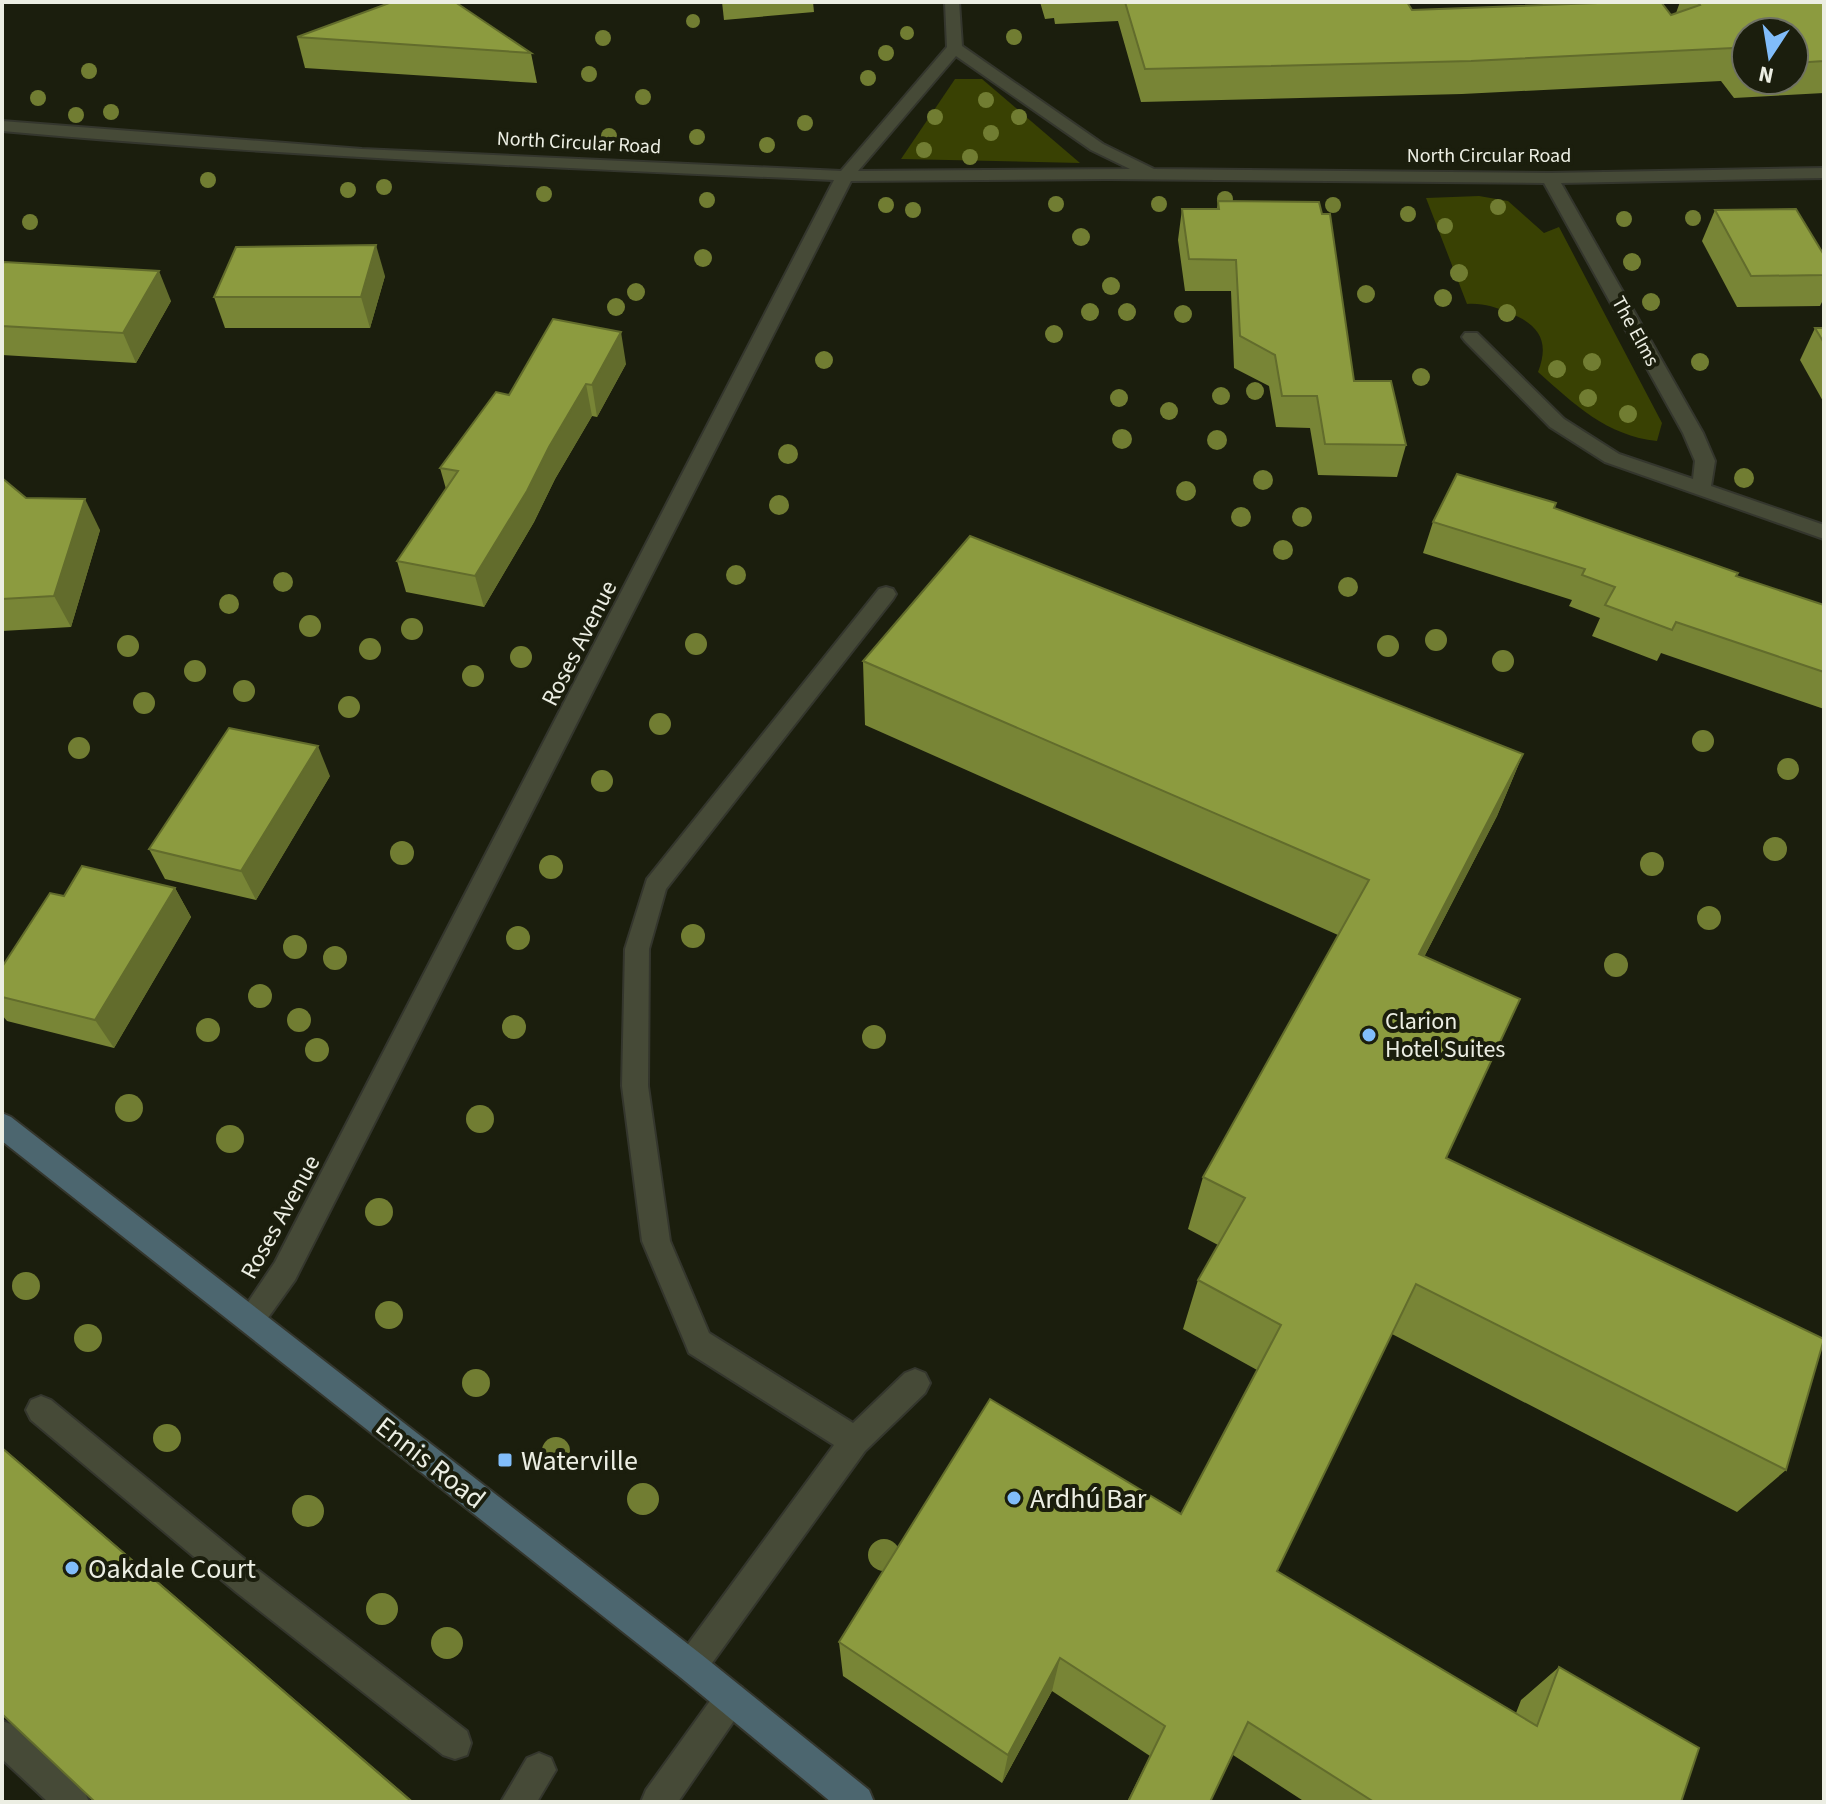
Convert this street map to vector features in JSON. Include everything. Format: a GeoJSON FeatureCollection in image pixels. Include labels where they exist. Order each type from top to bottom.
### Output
{"type":"FeatureCollection","features":[{"type":"Feature","properties":{"kind":"main road","name":"Ennis Road"},"geometry":{"type":"LineString","coordinates":[[2,1125],[691,1666],[857,1802]]}},
{"type":"Feature","properties":{"kind":"street"},"geometry":{"type":"LineString","coordinates":[[952,2],[955,48]]}},
{"type":"Feature","properties":{"kind":"street","name":"North Circular Road"},"geometry":{"type":"LineString","coordinates":[[955,48],[1097,147],[1155,175]]}},
{"type":"Feature","properties":{"kind":"street","name":"Roses Avenue"},"geometry":{"type":"LineString","coordinates":[[250,1320],[285,1271],[845,176],[955,48]]}},
{"type":"Feature","properties":{"kind":"street","name":"North Circular Road"},"geometry":{"type":"LineString","coordinates":[[2,126],[362,154],[845,176],[1550,178],[1824,173]]}},
{"type":"Feature","properties":{"kind":"street","name":"The Elms"},"geometry":{"type":"LineString","coordinates":[[1550,178],[1693,433],[1705,461],[1701,489]]}},
{"type":"Feature","properties":{"kind":"street"},"geometry":{"type":"LineString","coordinates":[[1471,337],[1557,423],[1612,458],[1824,532]]}},
{"type":"Feature","properties":{"kind":"street"},"geometry":{"type":"LineString","coordinates":[[855,1441],[699,1343],[656,1241],[635,1086],[637,949],[655,886],[886,594]]}},
{"type":"Feature","properties":{"kind":"street"},"geometry":{"type":"LineString","coordinates":[[691,1666],[855,1441],[915,1383]]}},
{"type":"Feature","properties":{"kind":"street"},"geometry":{"type":"LineString","coordinates":[[41,1410],[247,1581],[455,1743]]}},
{"type":"Feature","properties":{"kind":"street"},"geometry":{"type":"LineString","coordinates":[[658,1802],[731,1698]]}},
{"type":"Feature","properties":{"kind":"street"},"geometry":{"type":"LineString","coordinates":[[2,1737],[72,1802]]}},
{"type":"Feature","properties":{"kind":"street"},"geometry":{"type":"LineString","coordinates":[[518,1802],[539,1770]]}},
{"type":"Feature","properties":{"kind":"green space"},"geometry":{"type":"Polygon","coordinates":[[[955,79],[982,79],[1080,163],[901,159],[955,79]]]}},
{"type":"Feature","properties":{"kind":"green space"},"geometry":{"type":"Polygon","coordinates":[[[1479,196],[1508,201],[1544,233],[1559,227],[1662,423],[1657,441],[1622,433],[1592,417],[1538,372],[1542,343],[1528,323],[1494,307],[1467,304],[1426,198],[1479,196]]]}},
{"type":"Feature","properties":{"kind":"building"},"geometry":{"type":"Polygon","coordinates":[[[392,2],[455,2],[531,53],[297,37],[392,2]]]}},
{"type":"Feature","properties":{"kind":"building"},"geometry":{"type":"Polygon","coordinates":[[[1125,2],[1407,2],[1412,10],[1661,2],[1671,15],[1700,5],[1698,2],[1824,2],[1824,61],[1810,62],[1810,16],[1730,16],[1730,48],[1471,61],[1145,69],[1125,2]]]}},
{"type":"Feature","properties":{"kind":"building"},"geometry":{"type":"Polygon","coordinates":[[[1218,201],[1319,202],[1322,214],[1330,214],[1354,381],[1391,381],[1406,445],[1325,444],[1317,396],[1282,396],[1275,355],[1240,336],[1236,260],[1189,259],[1182,209],[1219,209],[1218,201]]]}},
{"type":"Feature","properties":{"kind":"building"},"geometry":{"type":"Polygon","coordinates":[[[1796,209],[1824,255],[1824,275],[1751,276],[1715,210],[1796,209]]]}},
{"type":"Feature","properties":{"kind":"building"},"geometry":{"type":"Polygon","coordinates":[[[376,245],[361,297],[214,297],[236,247],[376,245]]]}},
{"type":"Feature","properties":{"kind":"building"},"geometry":{"type":"Polygon","coordinates":[[[4,262],[159,271],[123,333],[2,326],[4,262]]]}},
{"type":"Feature","properties":{"kind":"building"},"geometry":{"type":"Polygon","coordinates":[[[553,319],[621,332],[592,385],[586,384],[527,491],[475,576],[397,561],[458,471],[440,468],[496,392],[509,395],[553,319]]]}},
{"type":"Feature","properties":{"kind":"building"},"geometry":{"type":"Polygon","coordinates":[[[1815,328],[1824,328],[1824,343],[1815,328]]]}},
{"type":"Feature","properties":{"kind":"building"},"geometry":{"type":"Polygon","coordinates":[[[1457,474],[1556,503],[1554,508],[1738,573],[1736,576],[1824,605],[1824,672],[1676,622],[1672,630],[1605,605],[1615,587],[1582,575],[1585,569],[1433,522],[1457,474]]]}},
{"type":"Feature","properties":{"kind":"building"},"geometry":{"type":"Polygon","coordinates":[[[2,478],[26,498],[85,499],[54,596],[2,599],[2,478]]]}},
{"type":"Feature","properties":{"kind":"building"},"geometry":{"type":"Polygon","coordinates":[[[970,536],[1523,754],[1419,954],[1520,999],[1446,1158],[1824,1339],[1786,1470],[1416,1284],[1277,1571],[1537,1726],[1559,1667],[1699,1748],[1681,1802],[1374,1802],[1248,1722],[1210,1802],[1128,1802],[1165,1726],[1060,1658],[1008,1755],[839,1642],[990,1399],[1181,1514],[1281,1325],[1198,1280],[1245,1198],[1203,1177],[1369,880],[863,661],[970,536]]]}},
{"type":"Feature","properties":{"kind":"building"},"geometry":{"type":"Polygon","coordinates":[[[229,728],[318,746],[241,871],[149,849],[229,728]]]}},
{"type":"Feature","properties":{"kind":"building"},"geometry":{"type":"Polygon","coordinates":[[[82,866],[175,888],[95,1020],[2,997],[2,967],[50,893],[64,896],[82,866]]]}},
{"type":"Feature","properties":{"kind":"building","name":"Oakdale Court"},"geometry":{"type":"Polygon","coordinates":[[[2,1448],[412,1802],[95,1802],[2,1714],[2,1448]]]}},
{"type":"Feature","properties":{"kind":"place","name":"Clarion Hotel Suites"},"geometry":{"type":"Point","coordinates":[1369,1035]}},
{"type":"Feature","properties":{"kind":"place","name":"Waterville"},"geometry":{"type":"Point","coordinates":[505,1460]}},
{"type":"Feature","properties":{"kind":"place","name":"Ardhú Bar"},"geometry":{"type":"Point","coordinates":[1014,1498]}},
{"type":"Feature","properties":{"kind":"place","name":"Oakdale Court"},"geometry":{"type":"Point","coordinates":[72,1568]}}]}
